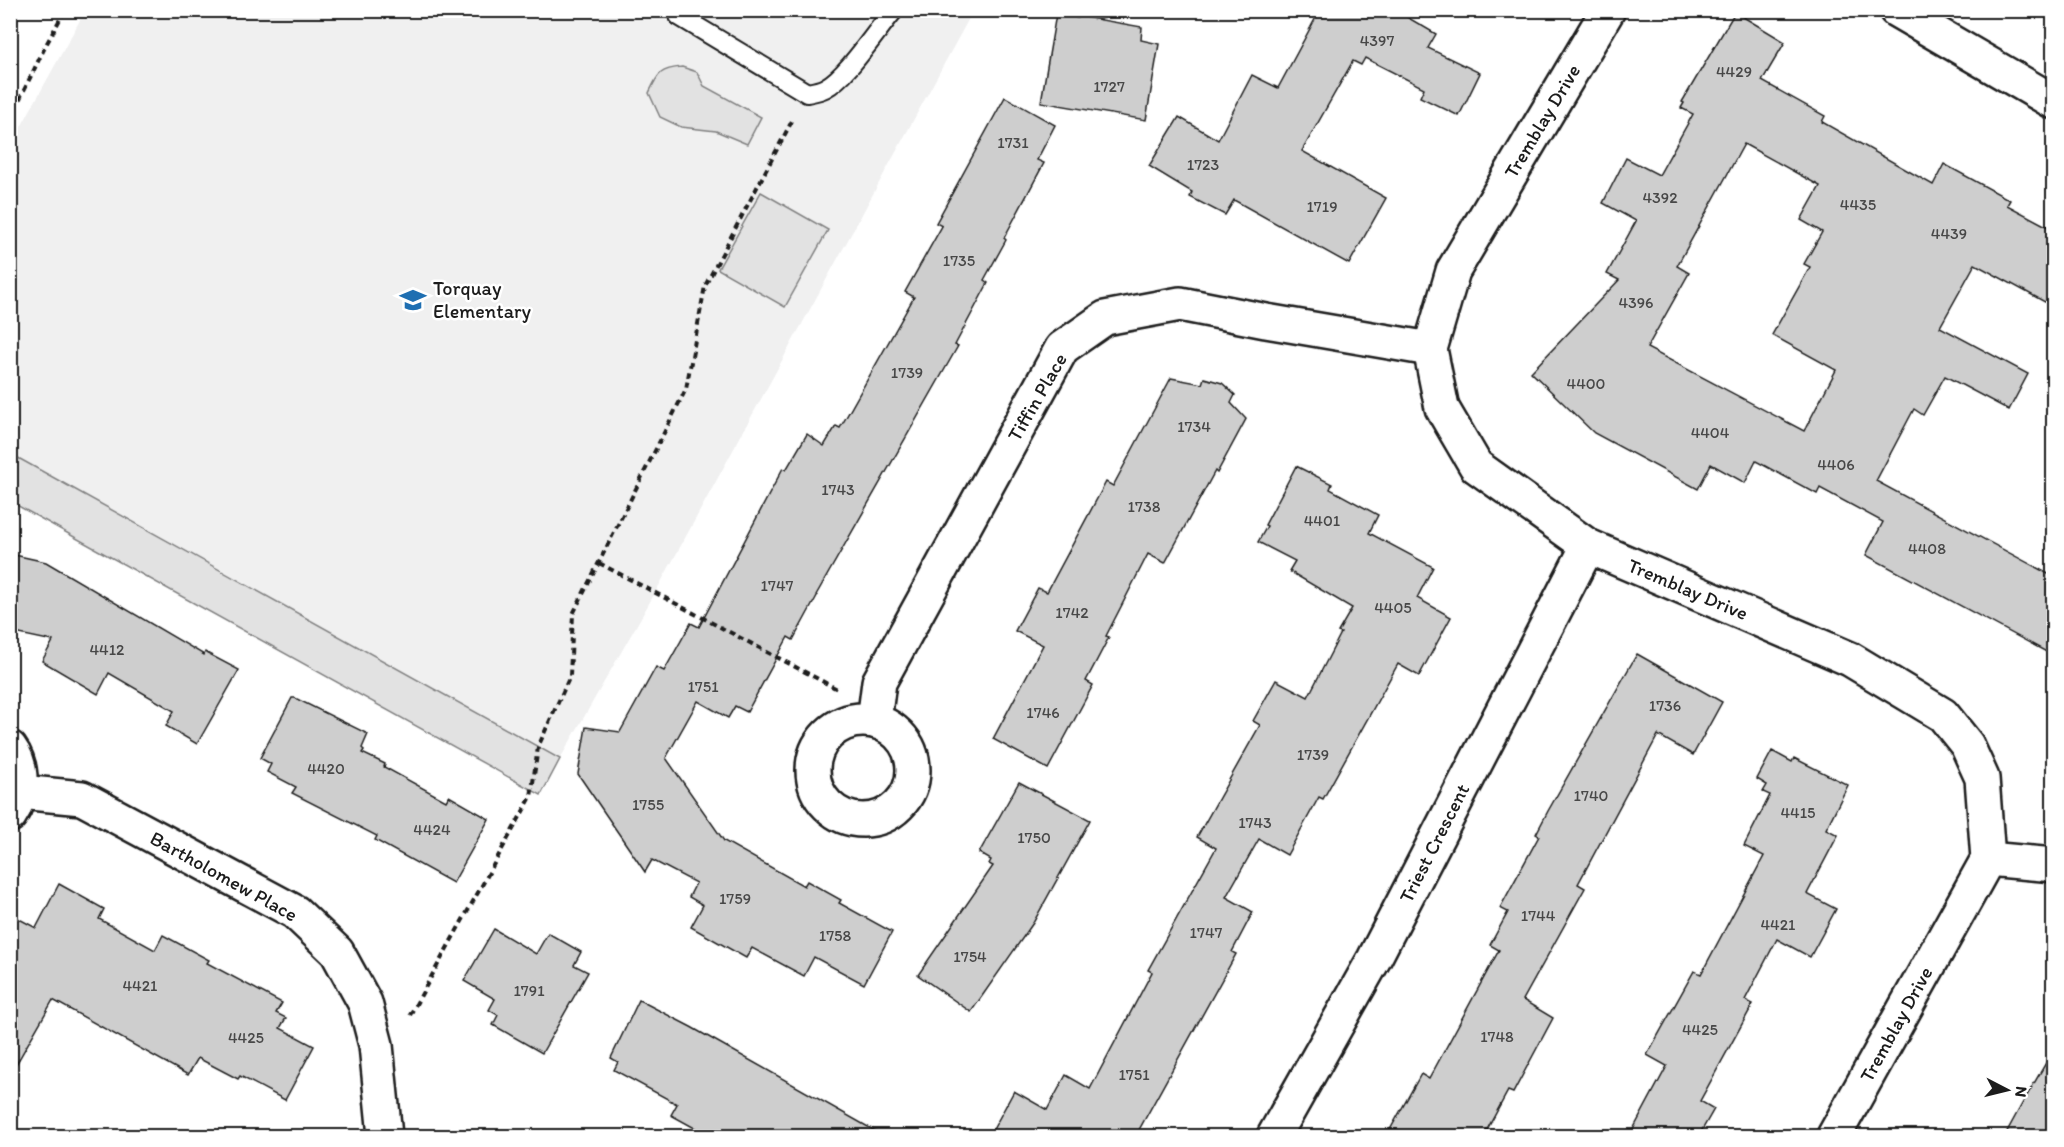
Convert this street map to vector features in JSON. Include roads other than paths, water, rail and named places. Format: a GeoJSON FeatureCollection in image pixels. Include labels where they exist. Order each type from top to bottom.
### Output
{"type":"FeatureCollection","features":[{"type":"Feature","properties":{"kind":"street","name":"Tremblay Drive"},"geometry":{"type":"LineString","coordinates":[[1608,10],[1453,271],[1430,349],[1442,408],[1476,466],[1588,546],[1850,659],[1943,715],[1967,745],[1982,778],[1988,859],[1834,1137]]}},
{"type":"Feature","properties":{"kind":"street"},"geometry":{"type":"LineString","coordinates":[[1896,10],[2054,102]]}},
{"type":"Feature","properties":{"kind":"street","name":"Tiffin Place"},"geometry":{"type":"LineString","coordinates":[[876,710],[879,682],[1062,348],[1105,318],[1180,303],[1266,321],[1430,349]]}},
{"type":"Feature","properties":{"kind":"street","name":"Triest Crescent"},"geometry":{"type":"LineString","coordinates":[[1274,1137],[1374,959],[1588,546]]}},
{"type":"Feature","properties":{"kind":"street","name":"Bartholomew Place"},"geometry":{"type":"LineString","coordinates":[[10,747],[20,772],[15,804],[82,798],[295,912],[337,952],[365,1003],[376,1045],[385,1137]]}},
{"type":"Feature","properties":{"kind":"street"},"geometry":{"type":"LineString","coordinates":[[1988,859],[2054,865]]}},
{"type":"Feature","properties":{"kind":"lane"},"geometry":{"type":"LineString","coordinates":[[679,16],[807,93],[826,88],[850,67],[894,10]]}},
{"type":"Feature","properties":{"kind":"place","name":"Torquay Elementary"},"geometry":{"type":"Point","coordinates":[413,300]}}]}
